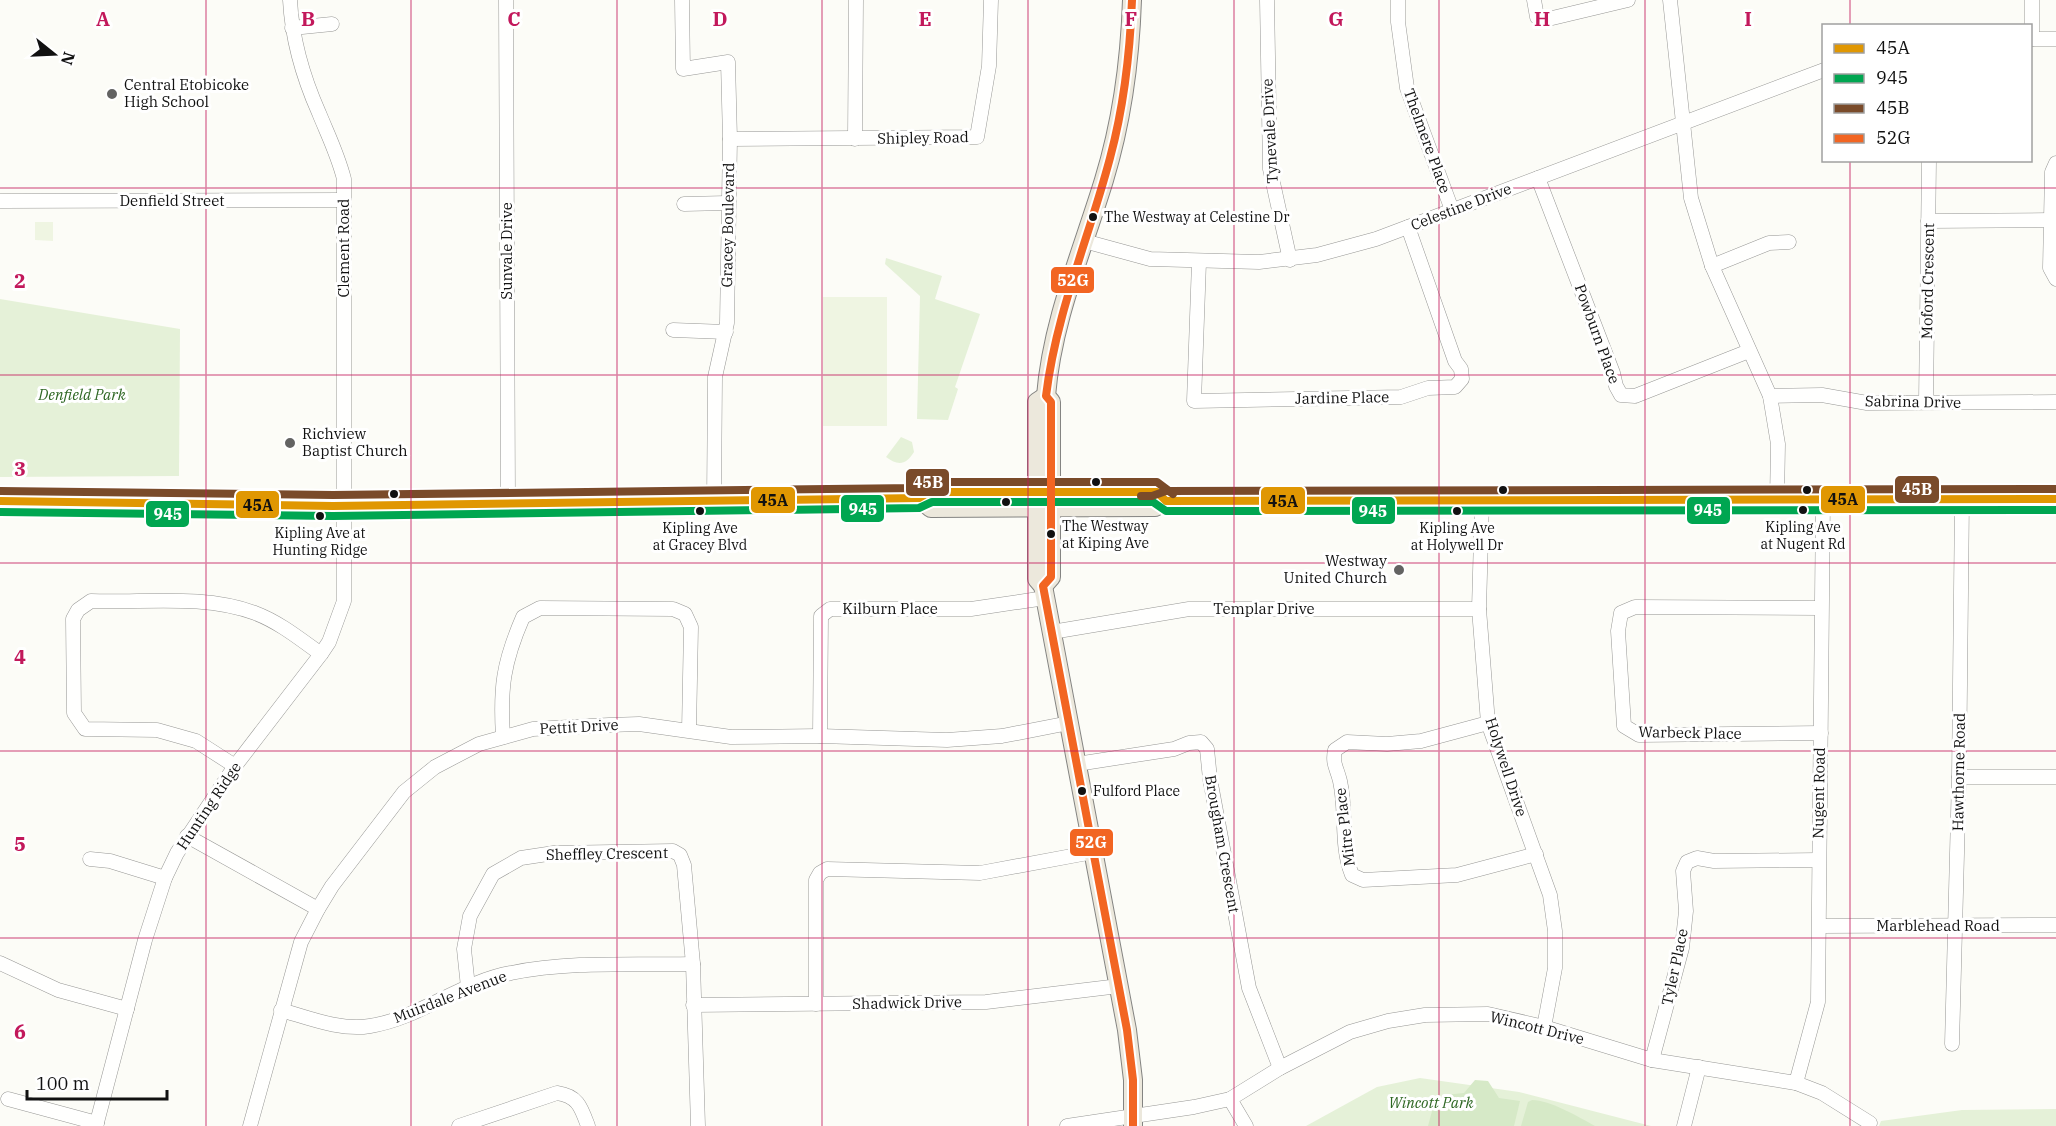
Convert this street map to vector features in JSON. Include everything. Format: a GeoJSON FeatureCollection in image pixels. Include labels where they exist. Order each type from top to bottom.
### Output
{"type":"FeatureCollection","features":[{"type":"Feature","properties":{"kind":"main road"},"geometry":{"type":"LineString","coordinates":[[1132,0],[1128,63],[1121,111],[1109,163],[1054,335],[1046,396],[1037,402],[1044,500],[1037,579],[1044,592],[1119,986],[1130,1054],[1133,1121]]}},
{"type":"Feature","properties":{"kind":"main road"},"geometry":{"type":"LineString","coordinates":[[0,501],[344,506],[920,498],[931,508],[1157,492],[1166,501],[2056,499]]}},
{"type":"Feature","properties":{"kind":"street","name":"Clement Road"},"geometry":{"type":"LineString","coordinates":[[290,0],[292,28],[305,78],[339,156],[344,179],[344,506]]}},
{"type":"Feature","properties":{"kind":"street","name":"Sunvale Drive"},"geometry":{"type":"LineString","coordinates":[[506,0],[508,502]]}},
{"type":"Feature","properties":{"kind":"street","name":"Gracey Boulevard"},"geometry":{"type":"LineString","coordinates":[[682,0],[682,69],[728,62],[730,139],[726,333],[715,377],[714,501]]}},
{"type":"Feature","properties":{"kind":"street"},"geometry":{"type":"LineString","coordinates":[[855,139],[856,0]]}},
{"type":"Feature","properties":{"kind":"street","name":"Shipley Road"},"geometry":{"type":"LineString","coordinates":[[730,139],[977,137],[989,66],[991,0]]}},
{"type":"Feature","properties":{"kind":"street","name":"Tynevale Drive"},"geometry":{"type":"LineString","coordinates":[[1267,0],[1270,169],[1290,260]]}},
{"type":"Feature","properties":{"kind":"street","name":"Thelmere Place"},"geometry":{"type":"LineString","coordinates":[[1398,0],[1398,22],[1407,88],[1452,210]]}},
{"type":"Feature","properties":{"kind":"street"},"geometry":{"type":"LineString","coordinates":[[1534,0],[1537,17],[1544,20],[1628,0]]}},
{"type":"Feature","properties":{"kind":"street"},"geometry":{"type":"LineString","coordinates":[[1670,0],[1691,198],[1712,266],[1770,396],[1778,444],[1777,500]]}},
{"type":"Feature","properties":{"kind":"street"},"geometry":{"type":"LineString","coordinates":[[2031,24],[2032,0]]}},
{"type":"Feature","properties":{"kind":"street"},"geometry":{"type":"LineString","coordinates":[[292,28],[332,24]]}},
{"type":"Feature","properties":{"kind":"street"},"geometry":{"type":"LineString","coordinates":[[2032,39],[2056,39]]}},
{"type":"Feature","properties":{"kind":"street","name":"Celestine Drive"},"geometry":{"type":"LineString","coordinates":[[1084,241],[1150,260],[1199,262],[1290,260],[1359,245],[1822,71]]}},
{"type":"Feature","properties":{"kind":"street","name":"Moford Crescent"},"geometry":{"type":"LineString","coordinates":[[1926,402],[1929,162]]}},
{"type":"Feature","properties":{"kind":"street"},"geometry":{"type":"LineString","coordinates":[[2056,163],[2052,172],[2050,220],[2050,272],[2056,279]]}},
{"type":"Feature","properties":{"kind":"street","name":"Powburn Place"},"geometry":{"type":"LineString","coordinates":[[1538,178],[1616,386],[1622,395],[1635,396],[1749,351]]}},
{"type":"Feature","properties":{"kind":"street","name":"Denfield Street"},"geometry":{"type":"LineString","coordinates":[[0,201],[344,200]]}},
{"type":"Feature","properties":{"kind":"street"},"geometry":{"type":"LineString","coordinates":[[684,204],[727,204]]}},
{"type":"Feature","properties":{"kind":"street"},"geometry":{"type":"LineString","coordinates":[[1928,221],[2050,220]]}},
{"type":"Feature","properties":{"kind":"street","name":"Jardine Place"},"geometry":{"type":"LineString","coordinates":[[1199,262],[1194,401],[1401,397],[1428,388],[1455,387],[1461,379],[1461,369],[1455,361],[1408,227]]}},
{"type":"Feature","properties":{"kind":"street"},"geometry":{"type":"LineString","coordinates":[[1712,266],[1769,243],[1789,242]]}},
{"type":"Feature","properties":{"kind":"street"},"geometry":{"type":"LineString","coordinates":[[673,330],[726,333]]}},
{"type":"Feature","properties":{"kind":"street","name":"Sabrina Drive"},"geometry":{"type":"LineString","coordinates":[[1770,396],[1822,395],[1867,403],[2056,402]]}},
{"type":"Feature","properties":{"kind":"street","name":"Nugent Road"},"geometry":{"type":"LineString","coordinates":[[1796,1083],[1818,1002],[1820,609],[1823,499]]}},
{"type":"Feature","properties":{"kind":"street","name":"Hawthorne Road"},"geometry":{"type":"LineString","coordinates":[[1952,1044],[1959,777],[1962,500]]}},
{"type":"Feature","properties":{"kind":"street","name":"Holywell Drive"},"geometry":{"type":"LineString","coordinates":[[1482,501],[1479,609],[1488,723],[1550,895],[1555,932],[1555,968],[1544,1027]]}},
{"type":"Feature","properties":{"kind":"street","name":"Hunting Ridge"},"geometry":{"type":"LineString","coordinates":[[96,1124],[165,878],[187,836],[235,766],[329,642],[344,601],[344,506]]}},
{"type":"Feature","properties":{"kind":"street","name":"Kilburn Place"},"geometry":{"type":"LineString","coordinates":[[820,736],[821,616],[830,609],[971,609],[1044,592]]}},
{"type":"Feature","properties":{"kind":"street"},"geometry":{"type":"LineString","coordinates":[[235,766],[196,741],[157,730],[85,729],[74,713],[73,620],[78,610],[91,601],[192,602],[231,605],[257,614],[285,628],[321,654]]}},
{"type":"Feature","properties":{"kind":"street","name":"Warbeck Place"},"geometry":{"type":"LineString","coordinates":[[1820,609],[1635,607],[1621,613],[1618,631],[1624,726],[1630,732],[1639,735],[1821,733]]}},
{"type":"Feature","properties":{"kind":"street"},"geometry":{"type":"LineString","coordinates":[[503,737],[501,694],[504,667],[523,617],[540,608],[673,609],[685,614],[691,627],[689,730]]}},
{"type":"Feature","properties":{"kind":"street","name":"Templar Drive"},"geometry":{"type":"LineString","coordinates":[[1052,632],[1189,609],[1479,609]]}},
{"type":"Feature","properties":{"kind":"street","name":"Pettit Drive"},"geometry":{"type":"LineString","coordinates":[[250,1126],[301,942],[318,909],[332,886],[404,792],[435,767],[479,744],[533,729],[609,725],[639,724],[730,737],[820,736],[947,740],[1002,736],[1069,723]]}},
{"type":"Feature","properties":{"kind":"street","name":"Mitre Place"},"geometry":{"type":"LineString","coordinates":[[1488,723],[1421,741],[1387,744],[1347,742],[1335,750],[1333,762],[1340,780],[1347,862],[1352,875],[1363,880],[1457,874],[1536,854]]}},
{"type":"Feature","properties":{"kind":"street","name":"Brougham Crescent"},"geometry":{"type":"LineString","coordinates":[[1077,764],[1174,749],[1189,743],[1202,742],[1207,749],[1210,779],[1249,988],[1280,1068]]}},
{"type":"Feature","properties":{"kind":"street"},"geometry":{"type":"LineString","coordinates":[[1959,777],[2056,777]]}},
{"type":"Feature","properties":{"kind":"street"},"geometry":{"type":"LineString","coordinates":[[187,836],[318,909]]}},
{"type":"Feature","properties":{"kind":"street","name":"Sheffley Crescent"},"geometry":{"type":"LineString","coordinates":[[468,987],[464,949],[470,916],[493,874],[521,858],[554,853],[673,851],[680,855],[684,865],[693,964],[698,1126]]}},
{"type":"Feature","properties":{"kind":"street"},"geometry":{"type":"LineString","coordinates":[[816,1004],[816,880],[820,873],[827,869],[980,873],[1093,852]]}},
{"type":"Feature","properties":{"kind":"street","name":"Tyler Place"},"geometry":{"type":"LineString","coordinates":[[1652,1060],[1682,948],[1686,910],[1683,871],[1686,862],[1697,858],[1714,861],[1818,860]]}},
{"type":"Feature","properties":{"kind":"street"},"geometry":{"type":"LineString","coordinates":[[90,859],[110,861],[165,878]]}},
{"type":"Feature","properties":{"kind":"street","name":"Marblehead Road"},"geometry":{"type":"LineString","coordinates":[[1820,926],[2056,925]]}},
{"type":"Feature","properties":{"kind":"street"},"geometry":{"type":"LineString","coordinates":[[0,963],[58,990],[127,1009]]}},
{"type":"Feature","properties":{"kind":"street","name":"Muirdale Avenue"},"geometry":{"type":"LineString","coordinates":[[281,1010],[336,1025],[369,1026],[402,1017],[468,987],[508,973],[553,966],[693,964]]}},
{"type":"Feature","properties":{"kind":"street","name":"Shadwick Drive"},"geometry":{"type":"LineString","coordinates":[[693,1005],[986,1002],[1119,986]]}},
{"type":"Feature","properties":{"kind":"street","name":"Wincott Drive"},"geometry":{"type":"LineString","coordinates":[[1067,1126],[1133,1121],[1230,1099],[1280,1068],[1350,1032],[1388,1021],[1425,1015],[1488,1014],[1544,1027],[1652,1060],[1796,1083],[1822,1093],[1870,1123]]}},
{"type":"Feature","properties":{"kind":"street"},"geometry":{"type":"LineString","coordinates":[[1684,1126],[1699,1067]]}},
{"type":"Feature","properties":{"kind":"street"},"geometry":{"type":"LineString","coordinates":[[459,1126],[557,1094],[570,1095],[580,1104],[588,1126]]}},
{"type":"Feature","properties":{"kind":"street"},"geometry":{"type":"LineString","coordinates":[[8,1099],[96,1124]]}},
{"type":"Feature","properties":{"kind":"street"},"geometry":{"type":"LineString","coordinates":[[1230,1099],[1246,1126]]}},
{"type":"Feature","properties":{"kind":"green space"},"geometry":{"type":"Polygon","coordinates":[[[35,222],[53,222],[53,241],[35,240],[35,222]]]}},
{"type":"Feature","properties":{"kind":"green space"},"geometry":{"type":"Polygon","coordinates":[[[886,258],[942,276],[935,299],[980,314],[955,387],[958,389],[948,420],[917,419],[920,296],[885,264],[886,258]]]}},
{"type":"Feature","properties":{"kind":"green space"},"geometry":{"type":"Polygon","coordinates":[[[823,297],[887,297],[887,426],[823,426],[823,297]]]}},
{"type":"Feature","properties":{"kind":"green space","name":"Denfield Park"},"geometry":{"type":"Polygon","coordinates":[[[0,299],[180,329],[179,476],[0,477],[0,299]]]}},
{"type":"Feature","properties":{"kind":"green space"},"geometry":{"type":"Polygon","coordinates":[[[901,437],[912,442],[914,452],[908,460],[898,463],[886,457],[901,437]]]}},
{"type":"Feature","properties":{"kind":"green space","name":"Wincott Park"},"geometry":{"type":"Polygon","coordinates":[[[1420,1078],[1519,1092],[1651,1126],[1306,1126],[1377,1087],[1420,1078]]]}},
{"type":"Feature","properties":{"kind":"green space"},"geometry":{"type":"Polygon","coordinates":[[[1475,1080],[1488,1081],[1499,1098],[1520,1101],[1514,1126],[1428,1126],[1435,1100],[1444,1095],[1464,1093],[1475,1080]]]}},
{"type":"Feature","properties":{"kind":"green space"},"geometry":{"type":"Polygon","coordinates":[[[1532,1100],[1556,1106],[1595,1126],[1521,1126],[1528,1102],[1532,1100]]]}},
{"type":"Feature","properties":{"kind":"green space"},"geometry":{"type":"Polygon","coordinates":[[[2056,1109],[2056,1126],[1879,1126],[1881,1121],[1962,1110],[2056,1109]]]}},
{"type":"Feature","properties":{"kind":"transit line","name":"52G"},"geometry":{"type":"LineString","coordinates":[[1132,0],[1126,79],[1115,138],[1102,188],[1065,305],[1046,396],[1051,402],[1051,577],[1043,586],[1127,1030],[1133,1080],[1133,1126]]}},
{"type":"Feature","properties":{"kind":"transit line","name":"45B"},"geometry":{"type":"LineString","coordinates":[[0,491],[333,495],[916,488],[929,482],[1157,482],[1173,494]]}},
{"type":"Feature","properties":{"kind":"transit line","name":"45B"},"geometry":{"type":"LineString","coordinates":[[1141,496],[1152,496],[1166,491],[2056,489]]}},
{"type":"Feature","properties":{"kind":"transit line","name":"45A"},"geometry":{"type":"LineString","coordinates":[[0,501],[333,506],[919,498],[929,492],[1157,492],[1166,501],[2056,499]]}},
{"type":"Feature","properties":{"kind":"transit line","name":"945"},"geometry":{"type":"LineString","coordinates":[[0,512],[333,516],[919,508],[932,502],[1153,502],[1166,511],[2056,510]]}},
{"type":"Feature","properties":{"kind":"place","name":"Central Etobicoke High School"},"geometry":{"type":"Point","coordinates":[112,94]}},
{"type":"Feature","properties":{"kind":"place","name":"The Westway at Celestine Dr"},"geometry":{"type":"Point","coordinates":[1093,217]}},
{"type":"Feature","properties":{"kind":"place","name":"Richview Baptist Church"},"geometry":{"type":"Point","coordinates":[290,443]}},
{"type":"Feature","properties":{"kind":"place","name":"Kipling Ave at Nugent Rd"},"geometry":{"type":"Point","coordinates":[1803,510]}},
{"type":"Feature","properties":{"kind":"place","name":"Kipling Ave at Gracey Blvd"},"geometry":{"type":"Point","coordinates":[700,511]}},
{"type":"Feature","properties":{"kind":"place","name":"Kipling Ave at Holywell Dr"},"geometry":{"type":"Point","coordinates":[1457,511]}},
{"type":"Feature","properties":{"kind":"place","name":"Kipling Ave at Hunting Ridge"},"geometry":{"type":"Point","coordinates":[320,516]}},
{"type":"Feature","properties":{"kind":"place","name":"The Westway at Kiping Ave"},"geometry":{"type":"Point","coordinates":[1051,534]}},
{"type":"Feature","properties":{"kind":"place","name":"Westway United Church"},"geometry":{"type":"Point","coordinates":[1399,570]}},
{"type":"Feature","properties":{"kind":"place","name":"Fulford Place"},"geometry":{"type":"Point","coordinates":[1082,791]}}]}
